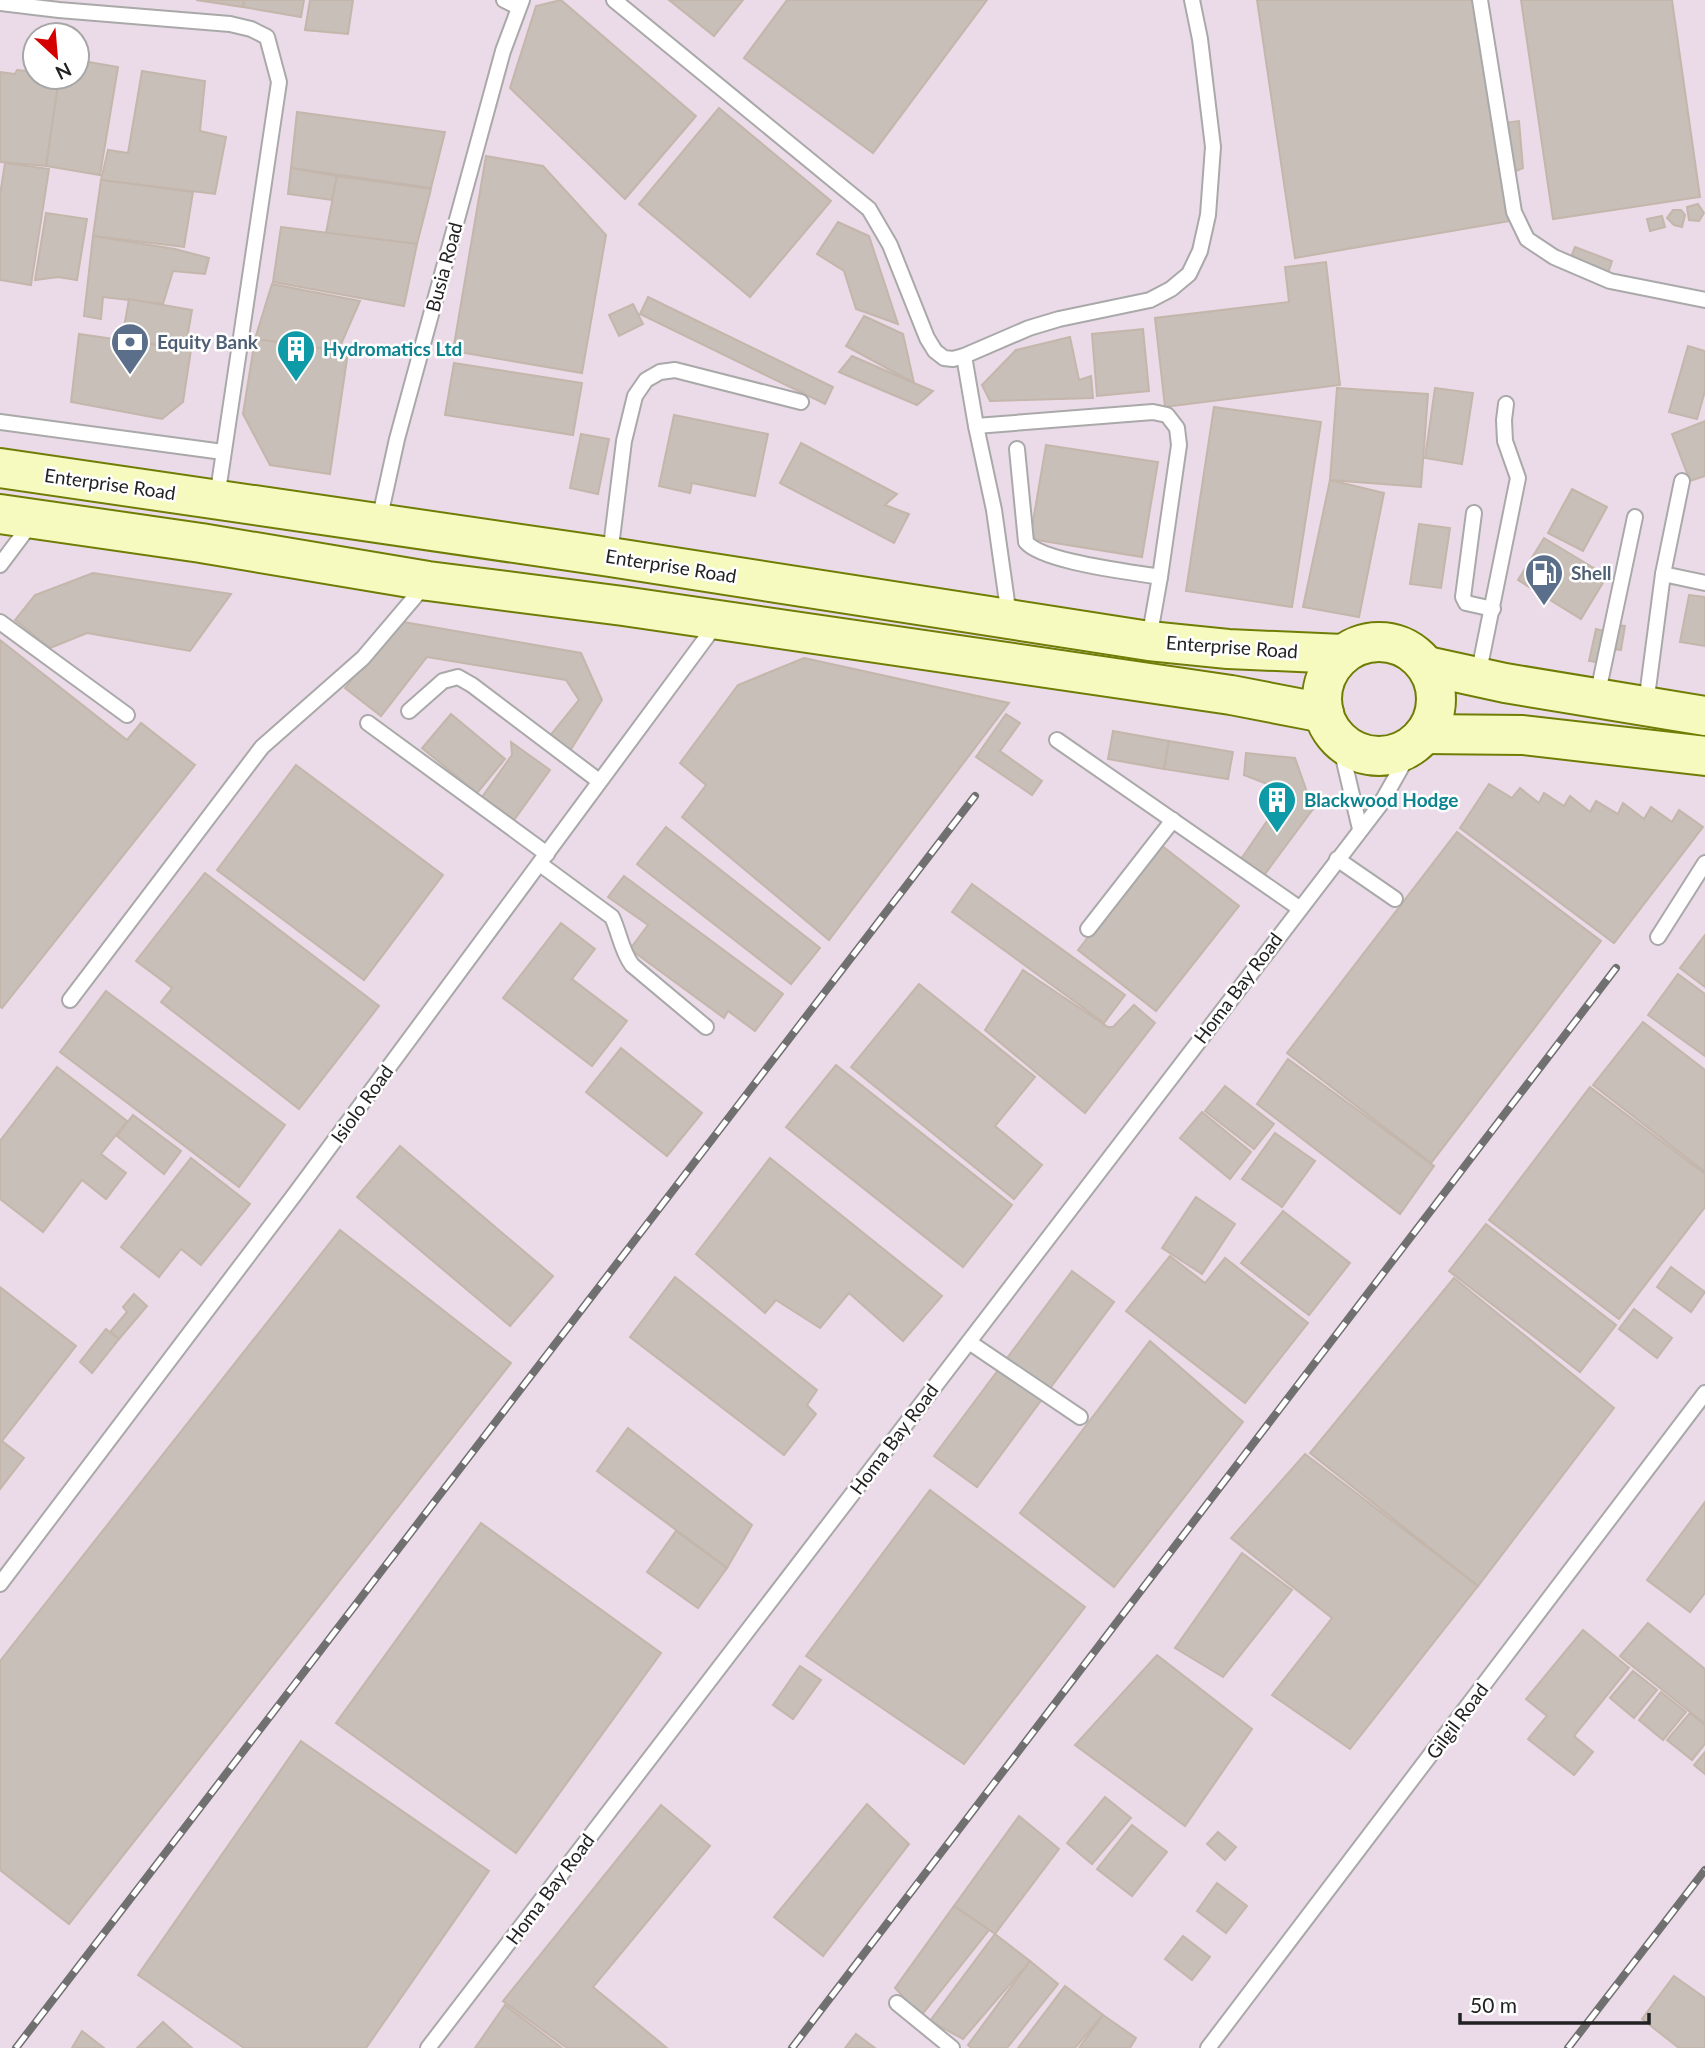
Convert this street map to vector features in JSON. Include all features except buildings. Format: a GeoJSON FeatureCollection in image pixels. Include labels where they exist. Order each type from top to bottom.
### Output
{"type":"FeatureCollection","features":[{"type":"Feature","properties":{"kind":"main road","name":"Enterprise Road"},"geometry":{"type":"LineString","coordinates":[[0,468],[622,559],[1149,641],[1228,649],[1343,654],[1372,642],[1395,643],[1417,655],[1427,666],[1705,716]]}},
{"type":"Feature","properties":{"kind":"main road"},"geometry":{"type":"LineString","coordinates":[[17,516],[201,542],[428,581],[622,606],[1230,695],[1332,727]]}},
{"type":"Feature","properties":{"kind":"main road"},"geometry":{"type":"LineString","coordinates":[[622,559],[622,606]]}},
{"type":"Feature","properties":{"kind":"main road"},"geometry":{"type":"LineString","coordinates":[[1343,654],[1332,666],[1322,697],[1332,727],[1352,750],[1368,755],[1400,752],[1419,739],[1432,722],[1437,693],[1427,666]]}},
{"type":"Feature","properties":{"kind":"main road"},"geometry":{"type":"LineString","coordinates":[[1419,739],[1523,735],[1705,756]]}},
{"type":"Feature","properties":{"kind":"lane"},"geometry":{"type":"LineString","coordinates":[[504,0],[520,3]]}},
{"type":"Feature","properties":{"kind":"lane"},"geometry":{"type":"LineString","coordinates":[[614,0],[869,209],[890,245],[935,351],[944,358],[953,359],[1029,328],[1059,319],[1150,300],[1171,289],[1189,274],[1200,251],[1208,215],[1213,147],[1200,38],[1192,0]]}},
{"type":"Feature","properties":{"kind":"lane"},"geometry":{"type":"LineString","coordinates":[[1480,0],[1514,212],[1527,239],[1554,257],[1610,281],[1705,300]]}},
{"type":"Feature","properties":{"kind":"lane"},"geometry":{"type":"LineString","coordinates":[[0,3],[230,24],[251,29],[267,37],[279,82],[217,499]]}},
{"type":"Feature","properties":{"kind":"lane","name":"Busia Road"},"geometry":{"type":"LineString","coordinates":[[379,524],[397,439],[503,51],[520,3]]}},
{"type":"Feature","properties":{"kind":"lane"},"geometry":{"type":"LineString","coordinates":[[964,356],[994,510],[1010,620]]}},
{"type":"Feature","properties":{"kind":"lane"},"geometry":{"type":"LineString","coordinates":[[622,559],[628,420],[635,396],[646,380],[660,372],[675,370],[801,402]]}},
{"type":"Feature","properties":{"kind":"lane"},"geometry":{"type":"LineString","coordinates":[[1478,677],[1518,478],[1505,441],[1506,404]]}},
{"type":"Feature","properties":{"kind":"lane"},"geometry":{"type":"LineString","coordinates":[[976,426],[1153,412],[1167,415],[1177,428],[1178,445],[1149,641]]}},
{"type":"Feature","properties":{"kind":"lane"},"geometry":{"type":"LineString","coordinates":[[0,422],[223,453]]}},
{"type":"Feature","properties":{"kind":"lane"},"geometry":{"type":"LineString","coordinates":[[1017,449],[1026,542],[1031,548],[1053,557],[1160,577]]}},
{"type":"Feature","properties":{"kind":"lane"},"geometry":{"type":"LineString","coordinates":[[1646,706],[1663,574],[1682,481]]}},
{"type":"Feature","properties":{"kind":"lane"},"geometry":{"type":"LineString","coordinates":[[1474,513],[1463,597],[1466,603],[1493,608]]}},
{"type":"Feature","properties":{"kind":"lane"},"geometry":{"type":"LineString","coordinates":[[0,565],[17,516]]}},
{"type":"Feature","properties":{"kind":"lane"},"geometry":{"type":"LineString","coordinates":[[1597,698],[1635,516]]}},
{"type":"Feature","properties":{"kind":"lane"},"geometry":{"type":"LineString","coordinates":[[1663,574],[1705,583]]}},
{"type":"Feature","properties":{"kind":"lane"},"geometry":{"type":"LineString","coordinates":[[70,1000],[261,747],[356,664],[428,581]]}},
{"type":"Feature","properties":{"kind":"lane","name":"Isiolo Road"},"geometry":{"type":"LineString","coordinates":[[0,1584],[295,1195],[719,620]]}},
{"type":"Feature","properties":{"kind":"lane"},"geometry":{"type":"LineString","coordinates":[[0,622],[127,715]]}},
{"type":"Feature","properties":{"kind":"lane"},"geometry":{"type":"LineString","coordinates":[[409,710],[443,681],[458,677],[599,781]]}},
{"type":"Feature","properties":{"kind":"lane"},"geometry":{"type":"LineString","coordinates":[[368,723],[543,859],[612,917],[618,929],[623,952],[632,965],[706,1027]]}},
{"type":"Feature","properties":{"kind":"lane"},"geometry":{"type":"LineString","coordinates":[[1332,727],[1360,829]]}},
{"type":"Feature","properties":{"kind":"lane","name":"Homa Bay Road"},"geometry":{"type":"LineString","coordinates":[[428,2048],[1387,794],[1419,739]]}},
{"type":"Feature","properties":{"kind":"lane"},"geometry":{"type":"LineString","coordinates":[[1058,740],[1299,908]]}},
{"type":"Feature","properties":{"kind":"lane"},"geometry":{"type":"LineString","coordinates":[[1088,929],[1173,820]]}},
{"type":"Feature","properties":{"kind":"lane"},"geometry":{"type":"LineString","coordinates":[[1337,859],[1395,899]]}},
{"type":"Feature","properties":{"kind":"lane"},"geometry":{"type":"LineString","coordinates":[[1658,937],[1705,863]]}},
{"type":"Feature","properties":{"kind":"lane"},"geometry":{"type":"LineString","coordinates":[[969,1342],[1080,1418]]}},
{"type":"Feature","properties":{"kind":"lane","name":"Gilgil Road"},"geometry":{"type":"LineString","coordinates":[[1208,2048],[1705,1393]]}},
{"type":"Feature","properties":{"kind":"lane"},"geometry":{"type":"LineString","coordinates":[[897,2003],[952,2048]]}},
{"type":"Feature","properties":{"kind":"shaded area"},"geometry":{"type":"Polygon","coordinates":[[[0,0],[1705,0],[1705,2048],[0,2048],[0,0]]]}},
{"type":"Feature","properties":{"kind":"railway"},"geometry":{"type":"LineString","coordinates":[[16,2048],[975,796]]}},
{"type":"Feature","properties":{"kind":"railway"},"geometry":{"type":"LineString","coordinates":[[792,2048],[1616,968]]}},
{"type":"Feature","properties":{"kind":"railway"},"geometry":{"type":"LineString","coordinates":[[1568,2048],[1705,1870]]}},
{"type":"Feature","properties":{"kind":"place","name":"Equity Bank"},"geometry":{"type":"Point","coordinates":[130,376]}},
{"type":"Feature","properties":{"kind":"place","name":"Hydromatics Ltd"},"geometry":{"type":"Point","coordinates":[296,383]}},
{"type":"Feature","properties":{"kind":"place","name":"Shell"},"geometry":{"type":"Point","coordinates":[1544,607]}},
{"type":"Feature","properties":{"kind":"place","name":"Blackwood Hodge"},"geometry":{"type":"Point","coordinates":[1277,834]}}]}
